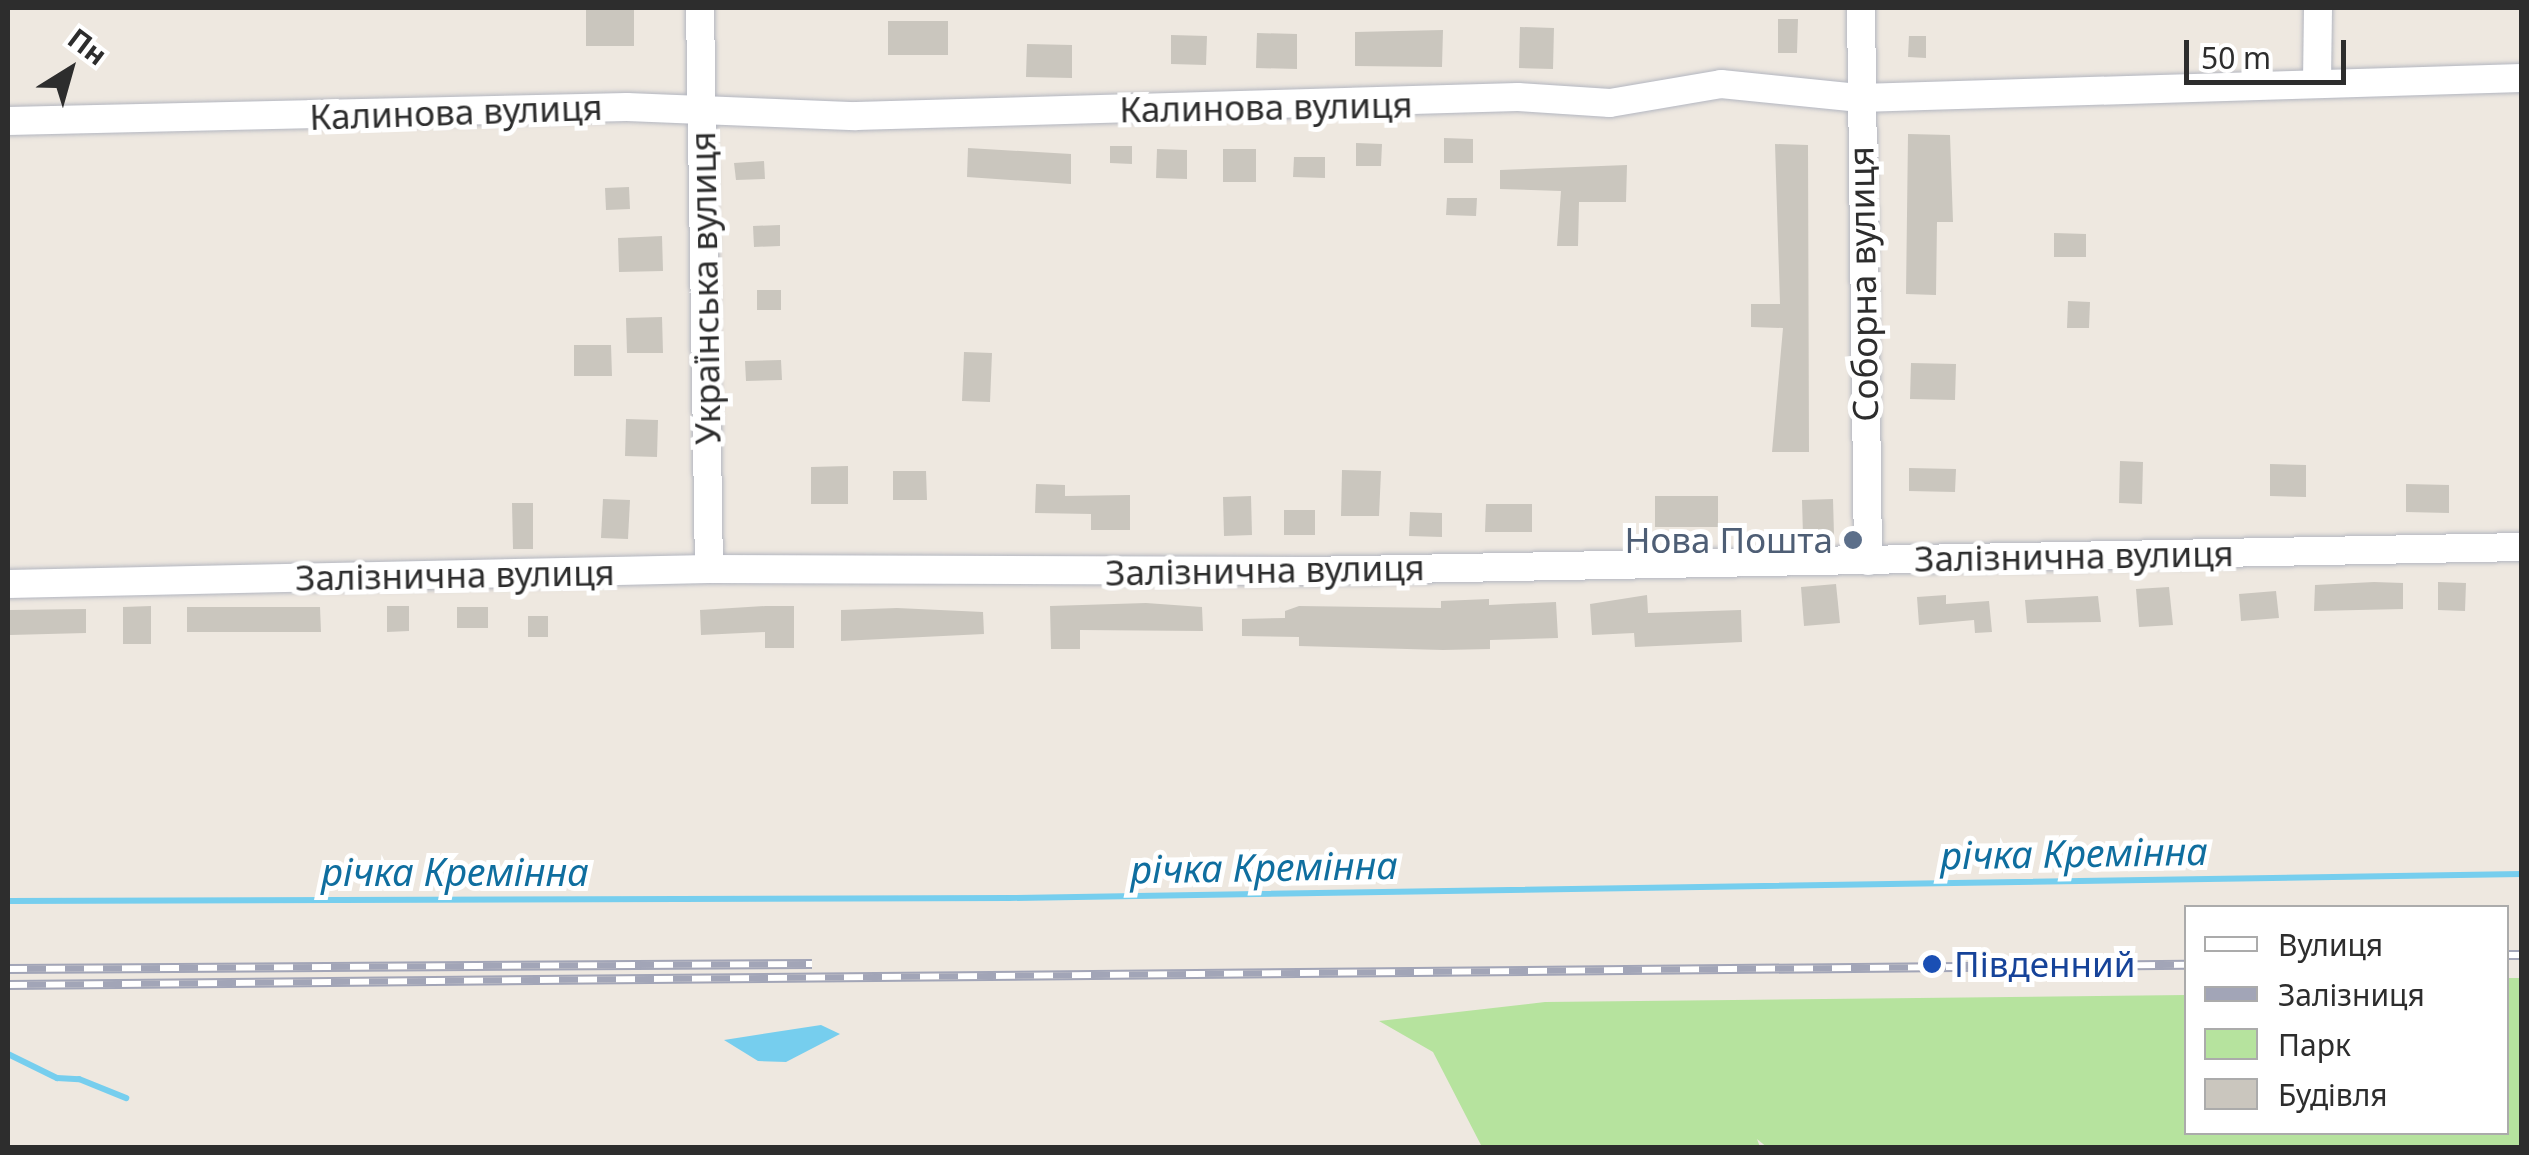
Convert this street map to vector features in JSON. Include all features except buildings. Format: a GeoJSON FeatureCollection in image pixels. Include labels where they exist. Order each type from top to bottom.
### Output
{"type":"FeatureCollection","features":[{"type":"Feature","properties":{"kind":"street","name":"Українська вулиця"},"geometry":{"type":"LineString","coordinates":[[700,8],[709,569]]}},
{"type":"Feature","properties":{"kind":"street","name":"Соборна вулиця"},"geometry":{"type":"LineString","coordinates":[[1861,8],[1868,561]]}},
{"type":"Feature","properties":{"kind":"street"},"geometry":{"type":"LineString","coordinates":[[2317,82],[2318,8]]}},
{"type":"Feature","properties":{"kind":"street","name":"Калинова вулиця"},"geometry":{"type":"LineString","coordinates":[[8,121],[627,107],[856,116],[1518,97],[1610,103],[1720,84],[1860,98],[2522,78]]}},
{"type":"Feature","properties":{"kind":"street","name":"Залізнична вулиця"},"geometry":{"type":"LineString","coordinates":[[8,584],[709,569],[1286,571],[2522,547]]}},
{"type":"Feature","properties":{"kind":"green space"},"geometry":{"type":"Polygon","coordinates":[[[2509,978],[2521,978],[2521,1147],[1768,1148],[1757,1139],[1760,1147],[1482,1147],[1433,1052],[1379,1021],[1545,1002],[2184,995],[2184,1135],[2509,1135],[2509,978]]]}},
{"type":"Feature","properties":{"kind":"water"},"geometry":{"type":"Polygon","coordinates":[[[821,1025],[840,1034],[786,1062],[758,1061],[724,1040],[821,1025]]]}},
{"type":"Feature","properties":{"kind":"waterway","name":"річка Кремінна"},"geometry":{"type":"LineString","coordinates":[[8,901],[1009,898],[2522,874]]}},
{"type":"Feature","properties":{"kind":"waterway"},"geometry":{"type":"LineString","coordinates":[[8,1054],[57,1078],[79,1079],[126,1098]]}},
{"type":"Feature","properties":{"kind":"railway"},"geometry":{"type":"LineString","coordinates":[[2509,955],[2522,955]]}},
{"type":"Feature","properties":{"kind":"railway"},"geometry":{"type":"LineString","coordinates":[[8,969],[812,964]]}},
{"type":"Feature","properties":{"kind":"railway"},"geometry":{"type":"LineString","coordinates":[[8,985],[2184,965]]}},
{"type":"Feature","properties":{"kind":"place","name":"Нова Пошта"},"geometry":{"type":"Point","coordinates":[1853,540]}},
{"type":"Feature","properties":{"kind":"place","name":"Південний"},"geometry":{"type":"Point","coordinates":[1932,964]}}]}
